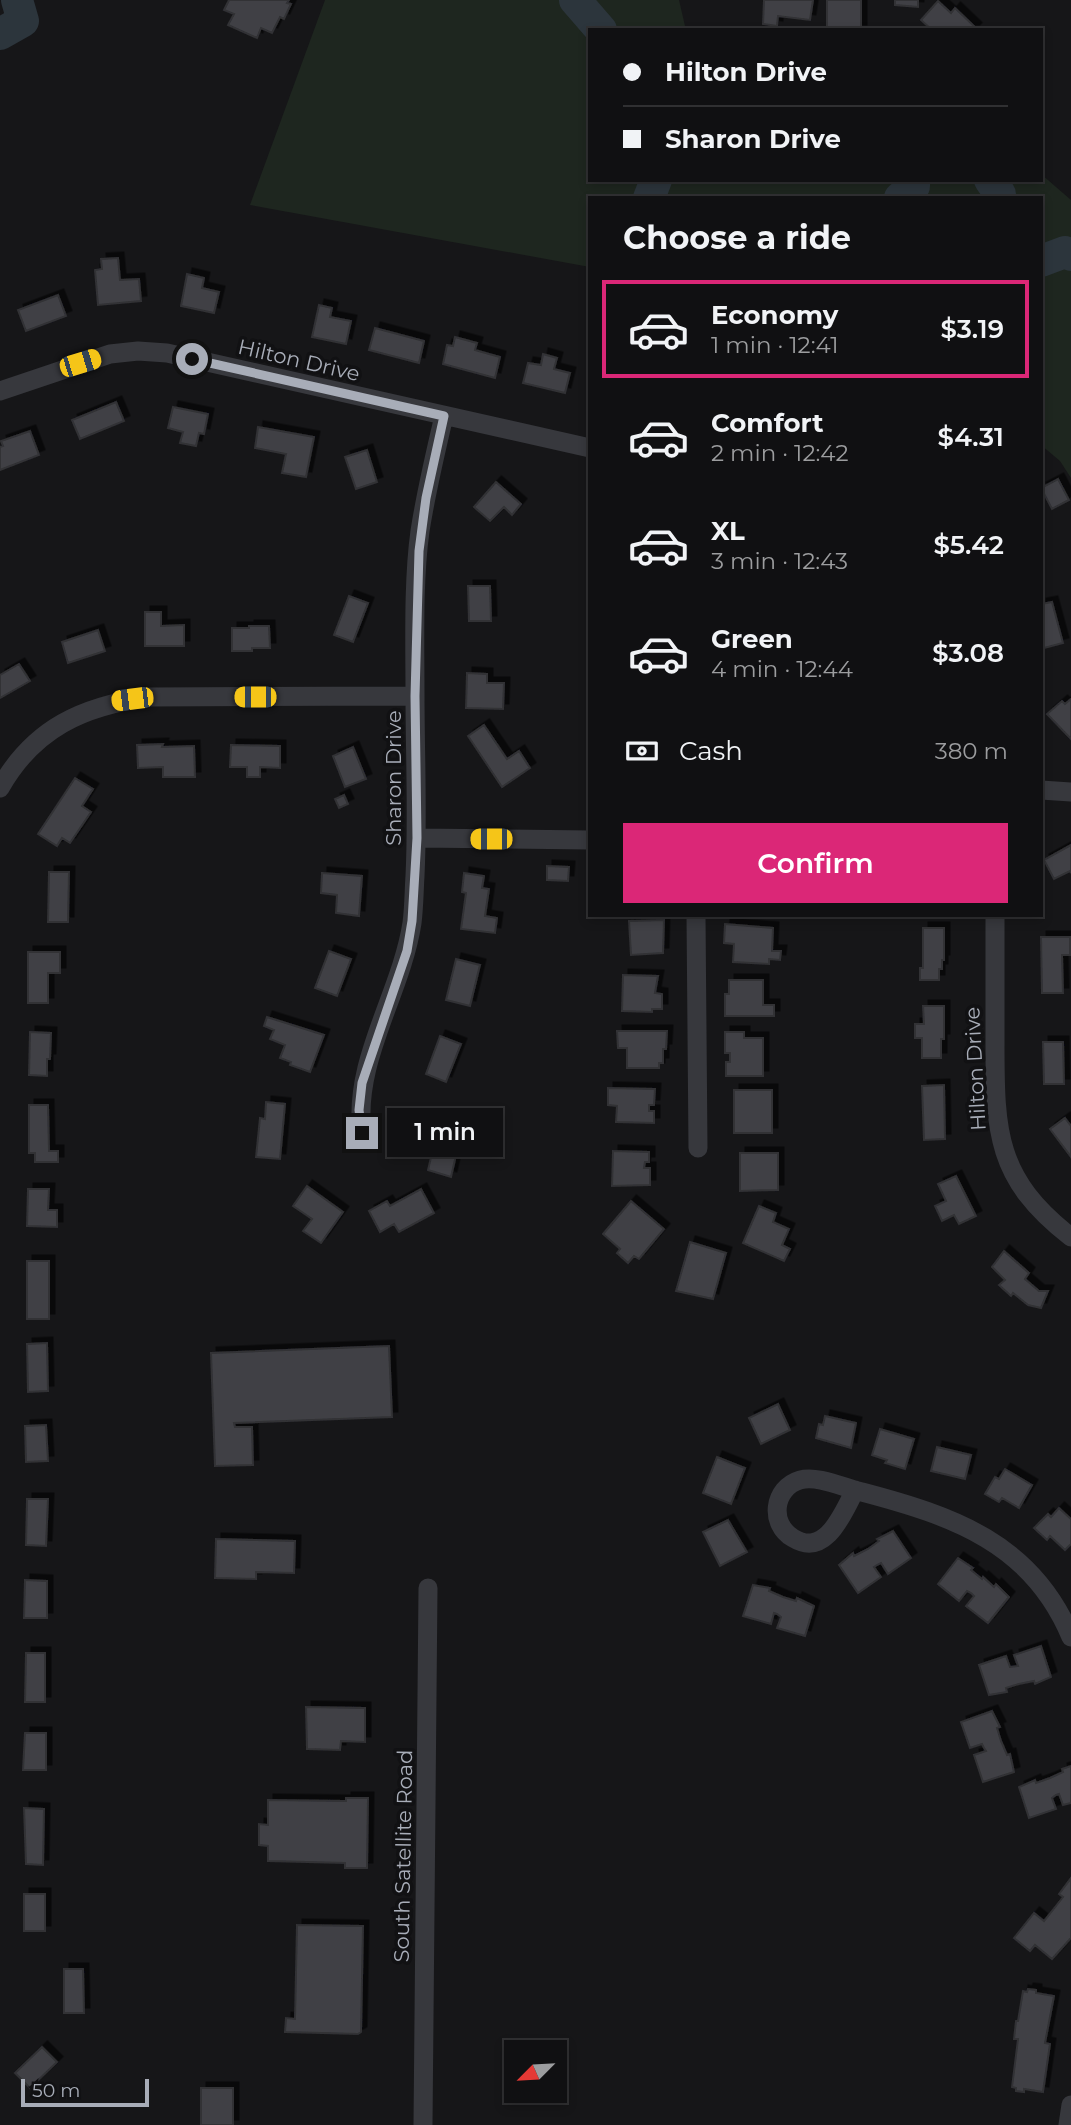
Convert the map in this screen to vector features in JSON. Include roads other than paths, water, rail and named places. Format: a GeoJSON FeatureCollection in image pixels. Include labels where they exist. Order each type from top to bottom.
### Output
{"type":"FeatureCollection","features":[{"type":"Feature","properties":{"kind":"street","name":"Hilton Drive"},"geometry":{"type":"LineString","coordinates":[[0,391],[110,354],[138,351],[167,353],[588,448]]}},
{"type":"Feature","properties":{"kind":"street","name":"Sharon Drive"},"geometry":{"type":"LineString","coordinates":[[362,1133],[359,1110],[362,1083],[407,951],[412,921],[417,838],[415,696],[420,533],[444,416]]}},
{"type":"Feature","properties":{"kind":"street"},"geometry":{"type":"LineString","coordinates":[[0,788],[11,769],[32,744],[91,709],[116,701],[149,697],[415,696]]}},
{"type":"Feature","properties":{"kind":"street"},"geometry":{"type":"LineString","coordinates":[[1043,790],[1071,792]]}},
{"type":"Feature","properties":{"kind":"street"},"geometry":{"type":"LineString","coordinates":[[417,838],[588,840]]}},
{"type":"Feature","properties":{"kind":"street"},"geometry":{"type":"LineString","coordinates":[[696,917],[698,1148]]}},
{"type":"Feature","properties":{"kind":"street","name":"Hilton Drive"},"geometry":{"type":"LineString","coordinates":[[995,917],[997,1125],[1012,1170],[1027,1195],[1048,1220],[1071,1237]]}},
{"type":"Feature","properties":{"kind":"street"},"geometry":{"type":"LineString","coordinates":[[855,1490],[937,1514],[984,1536],[1016,1561],[1042,1589],[1071,1637]]}},
{"type":"Feature","properties":{"kind":"street","name":"South Satellite Road"},"geometry":{"type":"LineString","coordinates":[[423,2125],[428,1588]]}},
{"type":"Feature","properties":{"kind":"street"},"geometry":{"type":"LineString","coordinates":[[1068,2125],[1071,2105]]}},
{"type":"Feature","properties":{"kind":"waterway"},"geometry":{"type":"LineString","coordinates":[[0,34],[23,21],[17,0]]}},
{"type":"Feature","properties":{"kind":"waterway"},"geometry":{"type":"LineString","coordinates":[[575,0],[599,28]]}},
{"type":"Feature","properties":{"kind":"waterway"},"geometry":{"type":"LineString","coordinates":[[650,196],[655,182]]}},
{"type":"Feature","properties":{"kind":"waterway"},"geometry":{"type":"LineString","coordinates":[[902,196],[914,186],[914,182]]}},
{"type":"Feature","properties":{"kind":"waterway"},"geometry":{"type":"LineString","coordinates":[[991,182],[1000,196]]}},
{"type":"Feature","properties":{"kind":"waterway"},"geometry":{"type":"LineString","coordinates":[[1043,260],[1065,252],[1071,255]]}}]}
